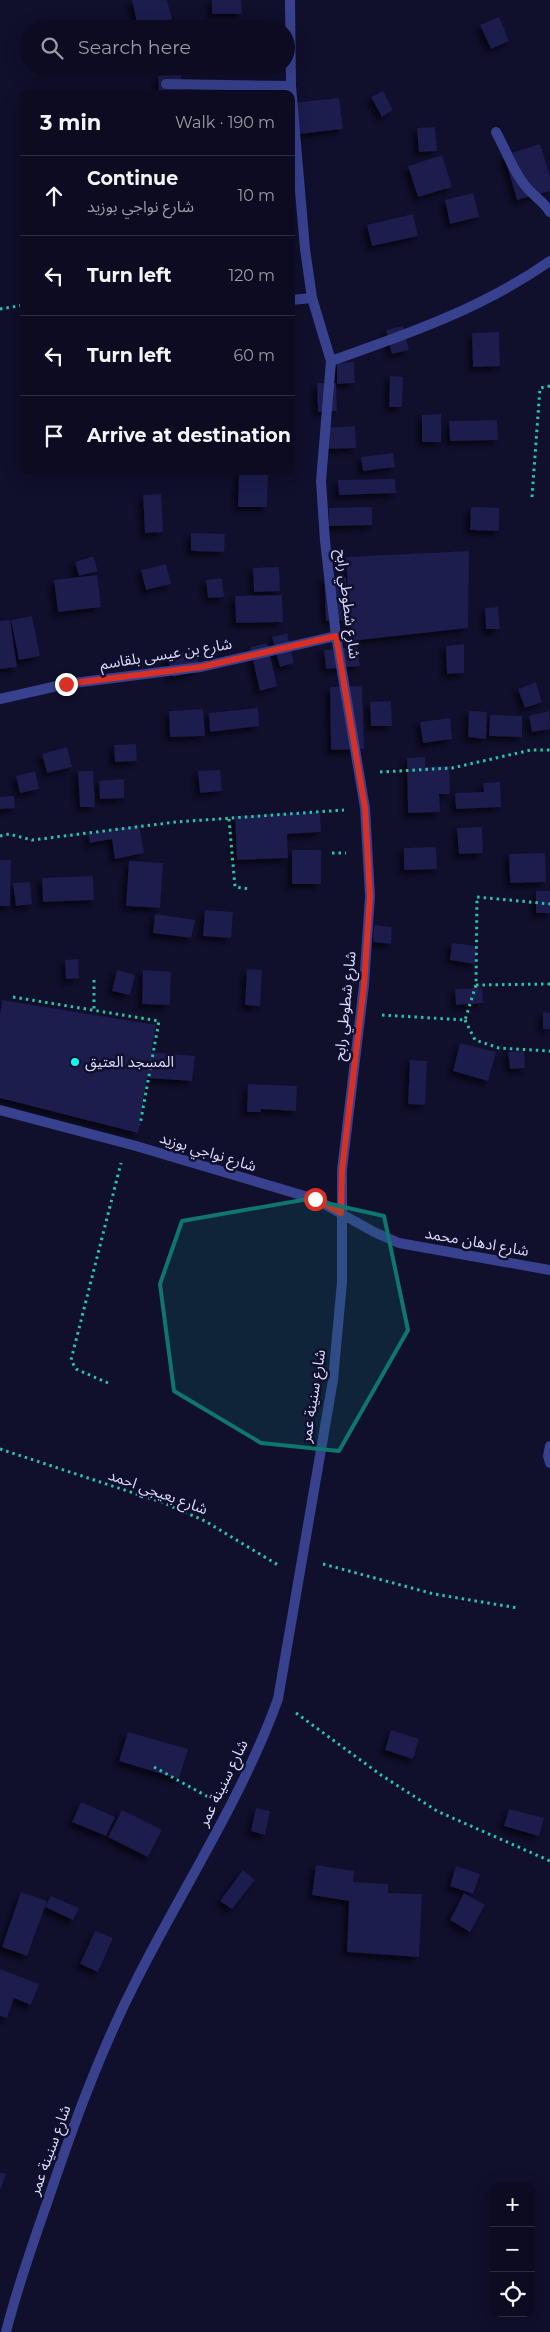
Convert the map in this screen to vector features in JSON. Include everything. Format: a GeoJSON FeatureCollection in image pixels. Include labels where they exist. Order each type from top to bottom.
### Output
{"type":"FeatureCollection","features":[{"type":"Feature","properties":{"kind":"street","name":"شارع شطوطي رابح"},"geometry":{"type":"LineString","coordinates":[[290,0],[290,20]]}},
{"type":"Feature","properties":{"kind":"street","name":"شارع شطوطي رابح"},"geometry":{"type":"LineString","coordinates":[[291,75],[291,90]]}},
{"type":"Feature","properties":{"kind":"street"},"geometry":{"type":"LineString","coordinates":[[166,84],[291,86]]}},
{"type":"Feature","properties":{"kind":"street","name":"شارع شطوطي رابح"},"geometry":{"type":"LineString","coordinates":[[295,132],[305,248],[312,298],[331,361],[321,481],[325,541],[336,636],[350,716],[357,773],[365,808],[370,896],[360,1013],[342,1170],[341,1213]]}},
{"type":"Feature","properties":{"kind":"street"},"geometry":{"type":"LineString","coordinates":[[496,132],[523,182],[544,203],[550,212]]}},
{"type":"Feature","properties":{"kind":"street"},"geometry":{"type":"LineString","coordinates":[[331,361],[469,309],[519,282],[550,260]]}},
{"type":"Feature","properties":{"kind":"street"},"geometry":{"type":"LineString","coordinates":[[295,300],[312,298]]}},
{"type":"Feature","properties":{"kind":"street","name":"شارع بن عيسى بلقاسم"},"geometry":{"type":"LineString","coordinates":[[0,699],[66,684],[201,667],[336,636]]}},
{"type":"Feature","properties":{"kind":"street","name":"شارع نواجي بوزيد"},"geometry":{"type":"LineString","coordinates":[[0,1110],[131,1144],[315,1199],[374,1232],[399,1243]]}},
{"type":"Feature","properties":{"kind":"street","name":"شارع سنينة عمر"},"geometry":{"type":"LineString","coordinates":[[6,2332],[20,2278],[62,2156],[110,2034],[228,1808],[268,1727],[278,1700],[333,1380],[342,1282],[341,1213]]}},
{"type":"Feature","properties":{"kind":"street","name":"شارع ادهان محمد"},"geometry":{"type":"LineString","coordinates":[[399,1243],[550,1270]]}},
{"type":"Feature","properties":{"kind":"path"},"geometry":{"type":"LineString","coordinates":[[0,309],[20,306]]}},
{"type":"Feature","properties":{"kind":"path"},"geometry":{"type":"LineString","coordinates":[[532,497],[540,388],[550,386]]}},
{"type":"Feature","properties":{"kind":"path"},"geometry":{"type":"LineString","coordinates":[[357,773],[452,768],[531,750],[550,750]]}},
{"type":"Feature","properties":{"kind":"path"},"geometry":{"type":"LineString","coordinates":[[0,836],[9,834],[32,840],[46,839],[176,822],[365,808]]}},
{"type":"Feature","properties":{"kind":"path"},"geometry":{"type":"LineString","coordinates":[[229,819],[235,888],[250,889]]}},
{"type":"Feature","properties":{"kind":"path"},"geometry":{"type":"LineString","coordinates":[[550,904],[477,897],[476,985],[465,1020],[475,1040],[500,1048],[550,1052]]}},
{"type":"Feature","properties":{"kind":"path"},"geometry":{"type":"LineString","coordinates":[[94,980],[94,1009]]}},
{"type":"Feature","properties":{"kind":"path"},"geometry":{"type":"LineString","coordinates":[[476,985],[550,984]]}},
{"type":"Feature","properties":{"kind":"path"},"geometry":{"type":"LineString","coordinates":[[13,996],[159,1021],[131,1144],[71,1360],[76,1369],[108,1383]]}},
{"type":"Feature","properties":{"kind":"path"},"geometry":{"type":"LineString","coordinates":[[360,1013],[465,1020]]}},
{"type":"Feature","properties":{"kind":"path","name":"شارع بعيجي احمد"},"geometry":{"type":"LineString","coordinates":[[0,1449],[164,1503],[205,1520],[298,1577]]}},
{"type":"Feature","properties":{"kind":"path"},"geometry":{"type":"LineString","coordinates":[[301,1558],[434,1594],[518,1608]]}},
{"type":"Feature","properties":{"kind":"path"},"geometry":{"type":"LineString","coordinates":[[278,1700],[381,1775],[436,1811],[550,1861]]}},
{"type":"Feature","properties":{"kind":"path"},"geometry":{"type":"LineString","coordinates":[[154,1767],[228,1808]]}},
{"type":"Feature","properties":{"kind":"highlighted area"},"geometry":{"type":"Polygon","coordinates":[[[308,1199],[384,1216],[408,1330],[339,1451],[261,1443],[174,1391],[160,1284],[182,1221],[308,1199]]]}},
{"type":"Feature","properties":{"kind":"building"},"geometry":{"type":"Polygon","coordinates":[[[132,0],[167,0],[172,19],[136,20],[132,0]]]}},
{"type":"Feature","properties":{"kind":"building"},"geometry":{"type":"Polygon","coordinates":[[[212,0],[241,0],[242,14],[212,14],[212,0]]]}},
{"type":"Feature","properties":{"kind":"building"},"geometry":{"type":"Polygon","coordinates":[[[499,17],[509,41],[491,49],[480,25],[499,17]]]}},
{"type":"Feature","properties":{"kind":"building"},"geometry":{"type":"Polygon","coordinates":[[[181,75],[182,90],[159,90],[158,76],[181,75]]]}},
{"type":"Feature","properties":{"kind":"building"},"geometry":{"type":"Polygon","coordinates":[[[383,91],[393,110],[382,117],[371,97],[383,91]]]}},
{"type":"Feature","properties":{"kind":"building"},"geometry":{"type":"Polygon","coordinates":[[[339,98],[343,129],[295,135],[295,103],[339,98]]]}},
{"type":"Feature","properties":{"kind":"building"},"geometry":{"type":"Polygon","coordinates":[[[435,127],[437,151],[419,152],[417,128],[435,127]]]}},
{"type":"Feature","properties":{"kind":"building"},"geometry":{"type":"Polygon","coordinates":[[[540,144],[550,176],[550,191],[517,200],[504,155],[540,144]]]}},
{"type":"Feature","properties":{"kind":"building"},"geometry":{"type":"Polygon","coordinates":[[[442,155],[452,187],[418,197],[408,166],[442,155]]]}},
{"type":"Feature","properties":{"kind":"building"},"geometry":{"type":"Polygon","coordinates":[[[473,193],[479,217],[450,224],[445,200],[473,193]]]}},
{"type":"Feature","properties":{"kind":"building"},"geometry":{"type":"Polygon","coordinates":[[[413,214],[418,236],[372,246],[367,225],[413,214]]]}},
{"type":"Feature","properties":{"kind":"building"},"geometry":{"type":"Polygon","coordinates":[[[403,326],[409,350],[392,354],[386,330],[403,326]]]}},
{"type":"Feature","properties":{"kind":"building"},"geometry":{"type":"Polygon","coordinates":[[[499,332],[500,366],[473,367],[472,333],[499,332]]]}},
{"type":"Feature","properties":{"kind":"building"},"geometry":{"type":"Polygon","coordinates":[[[354,362],[355,383],[337,384],[337,363],[354,362]]]}},
{"type":"Feature","properties":{"kind":"building"},"geometry":{"type":"Polygon","coordinates":[[[390,376],[403,377],[402,407],[389,407],[390,376]]]}},
{"type":"Feature","properties":{"kind":"building"},"geometry":{"type":"Polygon","coordinates":[[[317,383],[336,383],[337,411],[318,412],[317,383]]]}},
{"type":"Feature","properties":{"kind":"building"},"geometry":{"type":"Polygon","coordinates":[[[441,414],[441,442],[422,442],[422,415],[441,414]]]}},
{"type":"Feature","properties":{"kind":"building"},"geometry":{"type":"Polygon","coordinates":[[[497,420],[498,440],[450,441],[449,421],[497,420]]]}},
{"type":"Feature","properties":{"kind":"building"},"geometry":{"type":"Polygon","coordinates":[[[355,426],[356,448],[327,449],[326,428],[355,426]]]}},
{"type":"Feature","properties":{"kind":"building"},"geometry":{"type":"Polygon","coordinates":[[[393,453],[395,467],[363,471],[361,457],[393,453]]]}},
{"type":"Feature","properties":{"kind":"building"},"geometry":{"type":"Polygon","coordinates":[[[239,475],[268,475],[267,507],[238,507],[239,475]]]}},
{"type":"Feature","properties":{"kind":"building"},"geometry":{"type":"Polygon","coordinates":[[[395,479],[396,493],[339,495],[338,480],[395,479]]]}},
{"type":"Feature","properties":{"kind":"building"},"geometry":{"type":"Polygon","coordinates":[[[161,494],[163,532],[145,533],[143,495],[161,494]]]}},
{"type":"Feature","properties":{"kind":"building"},"geometry":{"type":"Polygon","coordinates":[[[372,507],[372,525],[329,526],[329,508],[372,507]]]}},
{"type":"Feature","properties":{"kind":"building"},"geometry":{"type":"Polygon","coordinates":[[[471,507],[499,508],[499,531],[470,530],[471,507]]]}},
{"type":"Feature","properties":{"kind":"building"},"geometry":{"type":"Polygon","coordinates":[[[191,533],[225,534],[224,552],[191,551],[191,533]]]}},
{"type":"Feature","properties":{"kind":"building"},"geometry":{"type":"Polygon","coordinates":[[[469,551],[468,628],[351,641],[346,557],[469,551]]]}},
{"type":"Feature","properties":{"kind":"building"},"geometry":{"type":"Polygon","coordinates":[[[93,556],[98,571],[79,576],[75,562],[93,556]]]}},
{"type":"Feature","properties":{"kind":"building"},"geometry":{"type":"Polygon","coordinates":[[[166,564],[171,584],[146,590],[141,570],[166,564]]]}},
{"type":"Feature","properties":{"kind":"building"},"geometry":{"type":"Polygon","coordinates":[[[279,567],[280,591],[254,592],[253,568],[279,567]]]}},
{"type":"Feature","properties":{"kind":"building"},"geometry":{"type":"Polygon","coordinates":[[[97,575],[101,607],[58,612],[54,580],[97,575]]]}},
{"type":"Feature","properties":{"kind":"building"},"geometry":{"type":"Polygon","coordinates":[[[324,577],[346,577],[348,620],[326,621],[324,577]]]}},
{"type":"Feature","properties":{"kind":"building"},"geometry":{"type":"Polygon","coordinates":[[[222,578],[224,597],[208,598],[206,580],[222,578]]]}},
{"type":"Feature","properties":{"kind":"building"},"geometry":{"type":"Polygon","coordinates":[[[282,595],[283,622],[236,623],[235,596],[282,595]]]}},
{"type":"Feature","properties":{"kind":"building"},"geometry":{"type":"Polygon","coordinates":[[[498,607],[500,629],[486,629],[485,608],[498,607]]]}},
{"type":"Feature","properties":{"kind":"building"},"geometry":{"type":"Polygon","coordinates":[[[32,616],[40,656],[19,660],[11,620],[32,616]]]}},
{"type":"Feature","properties":{"kind":"building"},"geometry":{"type":"Polygon","coordinates":[[[10,620],[17,667],[0,669],[0,621],[10,620]]]}},
{"type":"Feature","properties":{"kind":"building"},"geometry":{"type":"Polygon","coordinates":[[[287,633],[294,663],[280,667],[272,637],[287,633]]]}},
{"type":"Feature","properties":{"kind":"building"},"geometry":{"type":"Polygon","coordinates":[[[267,643],[277,686],[260,691],[250,647],[267,643]]]}},
{"type":"Feature","properties":{"kind":"building"},"geometry":{"type":"Polygon","coordinates":[[[464,644],[464,673],[447,674],[446,646],[464,644]]]}},
{"type":"Feature","properties":{"kind":"building"},"geometry":{"type":"Polygon","coordinates":[[[357,647],[360,666],[326,669],[324,650],[357,647]]]}},
{"type":"Feature","properties":{"kind":"building"},"geometry":{"type":"Polygon","coordinates":[[[195,649],[200,670],[173,677],[167,656],[195,649]]]}},
{"type":"Feature","properties":{"kind":"building"},"geometry":{"type":"Polygon","coordinates":[[[536,682],[542,702],[525,708],[518,689],[536,682]]]}},
{"type":"Feature","properties":{"kind":"building"},"geometry":{"type":"Polygon","coordinates":[[[362,686],[364,749],[331,750],[330,687],[362,686]]]}},
{"type":"Feature","properties":{"kind":"building"},"geometry":{"type":"Polygon","coordinates":[[[391,701],[392,726],[371,726],[370,702],[391,701]]]}},
{"type":"Feature","properties":{"kind":"building"},"geometry":{"type":"Polygon","coordinates":[[[258,708],[259,726],[210,732],[209,713],[258,708]]]}},
{"type":"Feature","properties":{"kind":"building"},"geometry":{"type":"Polygon","coordinates":[[[203,709],[205,736],[170,737],[169,711],[203,709]]]}},
{"type":"Feature","properties":{"kind":"building"},"geometry":{"type":"Polygon","coordinates":[[[469,711],[487,712],[486,739],[468,737],[469,711]]]}},
{"type":"Feature","properties":{"kind":"building"},"geometry":{"type":"Polygon","coordinates":[[[549,711],[550,729],[532,732],[529,716],[549,711]]]}},
{"type":"Feature","properties":{"kind":"building"},"geometry":{"type":"Polygon","coordinates":[[[490,715],[522,716],[522,737],[489,736],[490,715]]]}},
{"type":"Feature","properties":{"kind":"building"},"geometry":{"type":"Polygon","coordinates":[[[450,718],[452,739],[423,743],[420,722],[450,718]]]}},
{"type":"Feature","properties":{"kind":"building"},"geometry":{"type":"Polygon","coordinates":[[[136,744],[137,761],[115,762],[114,745],[136,744]]]}},
{"type":"Feature","properties":{"kind":"building"},"geometry":{"type":"Polygon","coordinates":[[[67,747],[72,767],[47,773],[42,754],[67,747]]]}},
{"type":"Feature","properties":{"kind":"building"},"geometry":{"type":"Polygon","coordinates":[[[425,757],[425,767],[449,766],[450,794],[439,794],[440,812],[408,813],[407,758],[425,757]]]}},
{"type":"Feature","properties":{"kind":"building"},"geometry":{"type":"Polygon","coordinates":[[[220,770],[222,791],[200,793],[198,771],[220,770]]]}},
{"type":"Feature","properties":{"kind":"building"},"geometry":{"type":"Polygon","coordinates":[[[35,771],[39,789],[20,793],[16,776],[35,771]]]}},
{"type":"Feature","properties":{"kind":"building"},"geometry":{"type":"Polygon","coordinates":[[[78,771],[93,771],[95,807],[80,807],[78,771]]]}},
{"type":"Feature","properties":{"kind":"building"},"geometry":{"type":"Polygon","coordinates":[[[124,779],[124,798],[100,799],[99,781],[124,779]]]}},
{"type":"Feature","properties":{"kind":"building"},"geometry":{"type":"Polygon","coordinates":[[[500,782],[501,807],[456,809],[455,793],[484,792],[483,783],[500,782]]]}},
{"type":"Feature","properties":{"kind":"building"},"geometry":{"type":"Polygon","coordinates":[[[14,796],[15,808],[0,809],[0,797],[14,796]]]}},
{"type":"Feature","properties":{"kind":"building"},"geometry":{"type":"Polygon","coordinates":[[[320,812],[321,832],[287,834],[288,858],[237,860],[235,816],[320,812]]]}},
{"type":"Feature","properties":{"kind":"building"},"geometry":{"type":"Polygon","coordinates":[[[139,825],[144,853],[115,859],[112,839],[90,843],[88,834],[139,825]]]}},
{"type":"Feature","properties":{"kind":"building"},"geometry":{"type":"Polygon","coordinates":[[[482,827],[483,853],[459,854],[457,828],[482,827]]]}},
{"type":"Feature","properties":{"kind":"building"},"geometry":{"type":"Polygon","coordinates":[[[436,847],[437,869],[404,870],[404,848],[436,847]]]}},
{"type":"Feature","properties":{"kind":"building"},"geometry":{"type":"Polygon","coordinates":[[[292,850],[321,850],[321,884],[292,884],[292,850]]]}},
{"type":"Feature","properties":{"kind":"building"},"geometry":{"type":"Polygon","coordinates":[[[545,853],[546,882],[510,883],[509,854],[545,853]]]}},
{"type":"Feature","properties":{"kind":"building"},"geometry":{"type":"Polygon","coordinates":[[[0,860],[11,860],[10,906],[0,906],[0,860]]]}},
{"type":"Feature","properties":{"kind":"building"},"geometry":{"type":"Polygon","coordinates":[[[129,861],[163,863],[160,908],[126,906],[129,861]]]}},
{"type":"Feature","properties":{"kind":"building"},"geometry":{"type":"Polygon","coordinates":[[[93,876],[94,900],[43,902],[42,878],[93,876]]]}},
{"type":"Feature","properties":{"kind":"building"},"geometry":{"type":"Polygon","coordinates":[[[30,882],[32,904],[16,906],[13,883],[30,882]]]}},
{"type":"Feature","properties":{"kind":"building"},"geometry":{"type":"Polygon","coordinates":[[[536,891],[550,891],[550,913],[536,913],[536,891]]]}},
{"type":"Feature","properties":{"kind":"building"},"geometry":{"type":"Polygon","coordinates":[[[205,910],[233,912],[231,938],[203,936],[205,910]]]}},
{"type":"Feature","properties":{"kind":"building"},"geometry":{"type":"Polygon","coordinates":[[[155,914],[195,920],[191,938],[153,933],[155,914]]]}},
{"type":"Feature","properties":{"kind":"building"},"geometry":{"type":"Polygon","coordinates":[[[374,925],[392,927],[391,944],[373,942],[374,925]]]}},
{"type":"Feature","properties":{"kind":"building"},"geometry":{"type":"Polygon","coordinates":[[[452,943],[477,946],[475,964],[450,960],[452,943]]]}},
{"type":"Feature","properties":{"kind":"building"},"geometry":{"type":"Polygon","coordinates":[[[78,959],[79,978],[66,979],[65,960],[78,959]]]}},
{"type":"Feature","properties":{"kind":"building"},"geometry":{"type":"Polygon","coordinates":[[[247,969],[262,970],[260,1006],[245,1005],[247,969]]]}},
{"type":"Feature","properties":{"kind":"building"},"geometry":{"type":"Polygon","coordinates":[[[117,970],[135,975],[130,995],[112,991],[117,970]]]}},
{"type":"Feature","properties":{"kind":"building"},"geometry":{"type":"Polygon","coordinates":[[[143,970],[171,972],[170,1005],[142,1004],[143,970]]]}},
{"type":"Feature","properties":{"kind":"building"},"geometry":{"type":"Polygon","coordinates":[[[482,988],[483,1003],[456,1005],[455,989],[482,988]]]}},
{"type":"Feature","properties":{"kind":"building","name":"المسجد العتيق"},"geometry":{"type":"Polygon","coordinates":[[[2,1000],[156,1025],[151,1052],[195,1056],[192,1081],[147,1078],[138,1133],[0,1098],[0,1015],[2,1000]]]}},
{"type":"Feature","properties":{"kind":"building"},"geometry":{"type":"Polygon","coordinates":[[[543,1012],[550,1013],[550,1029],[543,1029],[543,1012]]]}},
{"type":"Feature","properties":{"kind":"building"},"geometry":{"type":"Polygon","coordinates":[[[460,1043],[496,1052],[488,1081],[453,1071],[460,1043]]]}},
{"type":"Feature","properties":{"kind":"building"},"geometry":{"type":"Polygon","coordinates":[[[524,1051],[525,1068],[510,1069],[508,1052],[524,1051]]]}},
{"type":"Feature","properties":{"kind":"building"},"geometry":{"type":"Polygon","coordinates":[[[410,1060],[427,1061],[425,1105],[408,1104],[410,1060]]]}},
{"type":"Feature","properties":{"kind":"building"},"geometry":{"type":"Polygon","coordinates":[[[248,1084],[297,1086],[296,1111],[261,1109],[261,1112],[247,1112],[248,1084]]]}},
{"type":"Feature","properties":{"kind":"building"},"geometry":{"type":"Polygon","coordinates":[[[391,1730],[419,1739],[413,1759],[385,1750],[391,1730]]]}},
{"type":"Feature","properties":{"kind":"building"},"geometry":{"type":"Polygon","coordinates":[[[128,1732],[188,1749],[179,1779],[119,1761],[128,1732]]]}},
{"type":"Feature","properties":{"kind":"building"},"geometry":{"type":"Polygon","coordinates":[[[81,1802],[115,1817],[106,1836],[72,1822],[81,1802]]]}},
{"type":"Feature","properties":{"kind":"building"},"geometry":{"type":"Polygon","coordinates":[[[256,1808],[270,1811],[265,1835],[251,1831],[256,1808]]]}},
{"type":"Feature","properties":{"kind":"building"},"geometry":{"type":"Polygon","coordinates":[[[509,1809],[544,1818],[539,1836],[504,1826],[509,1809]]]}},
{"type":"Feature","properties":{"kind":"building"},"geometry":{"type":"Polygon","coordinates":[[[122,1810],[162,1830],[148,1857],[108,1837],[122,1810]]]}},
{"type":"Feature","properties":{"kind":"building"},"geometry":{"type":"Polygon","coordinates":[[[316,1865],[354,1871],[353,1882],[388,1884],[388,1893],[422,1894],[419,1957],[347,1952],[349,1901],[312,1895],[316,1865]]]}},
{"type":"Feature","properties":{"kind":"building"},"geometry":{"type":"Polygon","coordinates":[[[456,1866],[480,1874],[473,1894],[450,1886],[456,1866]]]}},
{"type":"Feature","properties":{"kind":"building"},"geometry":{"type":"Polygon","coordinates":[[[243,1870],[255,1880],[232,1909],[220,1901],[243,1870]]]}},
{"type":"Feature","properties":{"kind":"building"},"geometry":{"type":"Polygon","coordinates":[[[21,1892],[47,1901],[27,1956],[2,1947],[21,1892]]]}},
{"type":"Feature","properties":{"kind":"building"},"geometry":{"type":"Polygon","coordinates":[[[464,1893],[485,1905],[470,1932],[450,1920],[464,1893]]]}},
{"type":"Feature","properties":{"kind":"building"},"geometry":{"type":"Polygon","coordinates":[[[51,1896],[79,1908],[73,1920],[45,1907],[51,1896]]]}},
{"type":"Feature","properties":{"kind":"building"},"geometry":{"type":"Polygon","coordinates":[[[95,1931],[113,1938],[98,1972],[80,1964],[95,1931]]]}},
{"type":"Feature","properties":{"kind":"building"},"geometry":{"type":"Polygon","coordinates":[[[0,1969],[39,1984],[31,2005],[14,1998],[7,2018],[0,2016],[0,1969]]]}},
{"type":"Feature","properties":{"kind":"building"},"geometry":{"type":"Polygon","coordinates":[[[0,2172],[6,2174],[0,2191],[0,2172]]]}},
{"type":"Feature","properties":{"kind":"place","name":"المسجد العتيق"},"geometry":{"type":"Point","coordinates":[75,1062]}},
{"type":"Feature","properties":{"kind":"route"},"geometry":{"type":"LineString","coordinates":[[66,684],[201,667],[336,636],[350,716],[357,773],[365,808],[370,896],[364,985],[342,1170],[341,1213],[315,1199]]}}]}
